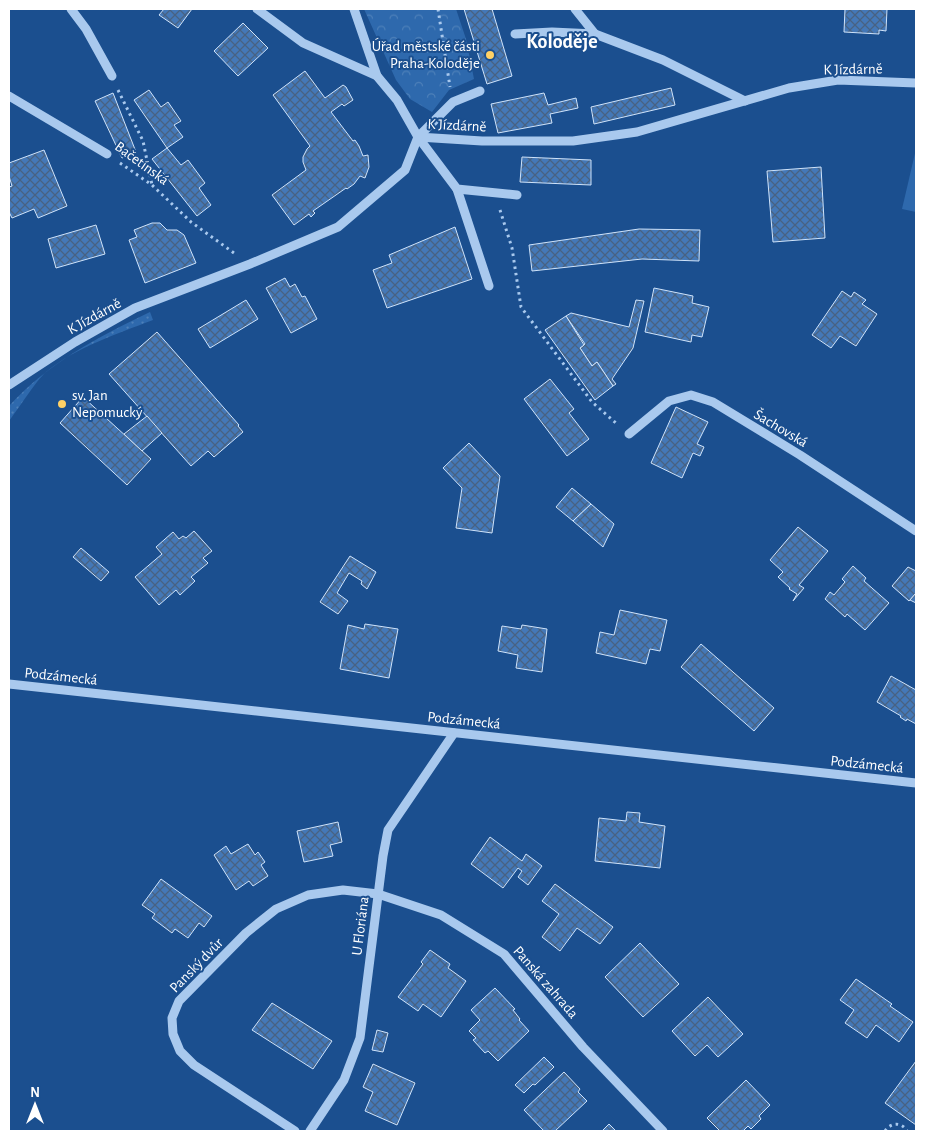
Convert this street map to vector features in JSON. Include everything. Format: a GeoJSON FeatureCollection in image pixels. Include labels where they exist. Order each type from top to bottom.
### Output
{"type":"FeatureCollection","features":[{"type":"Feature","properties":{"kind":"street"},"geometry":{"type":"LineString","coordinates":[[71,9],[86,29],[112,76]]}},
{"type":"Feature","properties":{"kind":"street"},"geometry":{"type":"LineString","coordinates":[[257,9],[303,43],[376,76]]}},
{"type":"Feature","properties":{"kind":"street"},"geometry":{"type":"LineString","coordinates":[[354,9],[376,76],[396,100],[418,137],[457,189],[489,286]]}},
{"type":"Feature","properties":{"kind":"street"},"geometry":{"type":"LineString","coordinates":[[575,9],[595,34]]}},
{"type":"Feature","properties":{"kind":"street"},"geometry":{"type":"LineString","coordinates":[[515,34],[552,32],[595,34],[663,60],[745,101]]}},
{"type":"Feature","properties":{"kind":"street","name":"K Jízdárně"},"geometry":{"type":"LineString","coordinates":[[9,385],[74,342],[135,308],[250,264],[338,227],[405,170],[418,137],[482,141],[573,141],[637,132],[789,88],[838,80],[916,83]]}},
{"type":"Feature","properties":{"kind":"street"},"geometry":{"type":"LineString","coordinates":[[418,137],[453,102],[480,91]]}},
{"type":"Feature","properties":{"kind":"street","name":"Bačetínská"},"geometry":{"type":"LineString","coordinates":[[9,96],[107,154]]}},
{"type":"Feature","properties":{"kind":"street"},"geometry":{"type":"LineString","coordinates":[[457,189],[517,195]]}},
{"type":"Feature","properties":{"kind":"street","name":"Šachovská"},"geometry":{"type":"LineString","coordinates":[[629,434],[669,401],[691,395],[713,402],[800,455],[916,531]]}},
{"type":"Feature","properties":{"kind":"street","name":"Podzámecká"},"geometry":{"type":"LineString","coordinates":[[9,684],[916,783]]}},
{"type":"Feature","properties":{"kind":"street","name":"U Floriána"},"geometry":{"type":"LineString","coordinates":[[310,1131],[344,1080],[360,1038],[388,830],[454,733]]}},
{"type":"Feature","properties":{"kind":"street","name":"Panský dvůr"},"geometry":{"type":"LineString","coordinates":[[295,1131],[194,1065],[180,1051],[173,1034],[172,1018],[178,1001],[246,933],[276,909],[308,895],[343,890],[378,894]]}},
{"type":"Feature","properties":{"kind":"street","name":"Panská zahrada"},"geometry":{"type":"LineString","coordinates":[[378,894],[441,915],[504,954],[583,1047],[663,1131]]}},
{"type":"Feature","properties":{"kind":"path"},"geometry":{"type":"LineString","coordinates":[[438,9],[453,102]]}},
{"type":"Feature","properties":{"kind":"path"},"geometry":{"type":"LineString","coordinates":[[112,76],[142,141],[152,185]]}},
{"type":"Feature","properties":{"kind":"path","name":"Bačetínská"},"geometry":{"type":"LineString","coordinates":[[107,154],[152,185],[191,222],[250,264]]}},
{"type":"Feature","properties":{"kind":"path"},"geometry":{"type":"LineString","coordinates":[[499,207],[512,248],[521,306],[592,402],[629,434]]}},
{"type":"Feature","properties":{"kind":"path"},"geometry":{"type":"LineString","coordinates":[[885,1131],[888,1127],[896,1124],[902,1126],[907,1131]]}},
{"type":"Feature","properties":{"kind":"green space"},"geometry":{"type":"Polygon","coordinates":[[[364,9],[456,9],[466,39],[474,79],[449,90],[432,112],[410,99],[396,80],[364,9]]]}},
{"type":"Feature","properties":{"kind":"green space"},"geometry":{"type":"Polygon","coordinates":[[[916,149],[916,212],[902,209],[916,149]]]}},
{"type":"Feature","properties":{"kind":"green space"},"geometry":{"type":"Polygon","coordinates":[[[150,312],[153,320],[97,342],[66,358],[93,341],[150,312]]]}},
{"type":"Feature","properties":{"kind":"green space"},"geometry":{"type":"Polygon","coordinates":[[[45,373],[32,388],[9,421],[9,406],[45,373]]]}},
{"type":"Feature","properties":{"kind":"building"},"geometry":{"type":"Polygon","coordinates":[[[164,9],[192,9],[178,28],[159,15],[164,9]]]}},
{"type":"Feature","properties":{"kind":"building"},"geometry":{"type":"Polygon","coordinates":[[[464,9],[492,9],[512,76],[487,84],[464,9]]]}},
{"type":"Feature","properties":{"kind":"building"},"geometry":{"type":"Polygon","coordinates":[[[845,9],[887,9],[886,31],[879,30],[879,34],[844,32],[845,9]]]}},
{"type":"Feature","properties":{"kind":"building"},"geometry":{"type":"Polygon","coordinates":[[[243,23],[268,48],[238,76],[214,51],[243,23]]]}},
{"type":"Feature","properties":{"kind":"building"},"geometry":{"type":"Polygon","coordinates":[[[305,71],[325,98],[343,85],[346,87],[353,100],[344,106],[342,104],[331,112],[353,141],[355,140],[363,156],[368,155],[369,167],[365,178],[360,176],[354,184],[313,211],[315,213],[311,217],[309,214],[294,225],[272,195],[306,170],[303,157],[310,146],[273,95],[305,71]]]}},
{"type":"Feature","properties":{"kind":"building"},"geometry":{"type":"Polygon","coordinates":[[[671,88],[675,105],[594,124],[591,107],[671,88]]]}},
{"type":"Feature","properties":{"kind":"building"},"geometry":{"type":"Polygon","coordinates":[[[149,90],[161,107],[168,102],[181,121],[174,125],[183,137],[167,148],[134,100],[149,90]]]}},
{"type":"Feature","properties":{"kind":"building"},"geometry":{"type":"Polygon","coordinates":[[[113,93],[136,152],[122,158],[95,101],[113,93]]]}},
{"type":"Feature","properties":{"kind":"building"},"geometry":{"type":"Polygon","coordinates":[[[544,93],[548,105],[576,98],[578,108],[550,114],[552,123],[498,133],[491,104],[544,93]]]}},
{"type":"Feature","properties":{"kind":"building"},"geometry":{"type":"Polygon","coordinates":[[[167,148],[181,165],[188,160],[205,183],[199,188],[211,205],[197,216],[152,159],[167,148]]]}},
{"type":"Feature","properties":{"kind":"building"},"geometry":{"type":"Polygon","coordinates":[[[44,150],[67,206],[38,218],[34,209],[12,218],[9,212],[9,187],[12,186],[9,176],[9,163],[44,150]]]}},
{"type":"Feature","properties":{"kind":"building"},"geometry":{"type":"Polygon","coordinates":[[[522,157],[591,160],[591,185],[520,182],[522,157]]]}},
{"type":"Feature","properties":{"kind":"building"},"geometry":{"type":"Polygon","coordinates":[[[821,167],[825,238],[773,242],[767,171],[821,167]]]}},
{"type":"Feature","properties":{"kind":"building"},"geometry":{"type":"Polygon","coordinates":[[[152,223],[160,223],[167,230],[177,230],[184,235],[196,263],[145,283],[129,240],[137,237],[134,230],[152,223]]]}},
{"type":"Feature","properties":{"kind":"building"},"geometry":{"type":"Polygon","coordinates":[[[96,225],[105,254],[56,268],[48,239],[96,225]]]}},
{"type":"Feature","properties":{"kind":"building"},"geometry":{"type":"Polygon","coordinates":[[[455,227],[472,279],[387,308],[373,270],[392,263],[389,255],[455,227]]]}},
{"type":"Feature","properties":{"kind":"building"},"geometry":{"type":"Polygon","coordinates":[[[639,229],[700,230],[699,261],[642,259],[532,271],[529,245],[639,229]]]}},
{"type":"Feature","properties":{"kind":"building"},"geometry":{"type":"Polygon","coordinates":[[[285,278],[290,287],[295,284],[302,297],[305,296],[317,319],[291,333],[266,288],[285,278]]]}},
{"type":"Feature","properties":{"kind":"building"},"geometry":{"type":"Polygon","coordinates":[[[654,288],[693,296],[692,303],[709,307],[702,337],[692,335],[691,342],[645,332],[654,288]]]}},
{"type":"Feature","properties":{"kind":"building"},"geometry":{"type":"Polygon","coordinates":[[[842,291],[851,297],[854,292],[866,300],[862,304],[877,314],[856,346],[840,336],[831,348],[812,335],[842,291]]]}},
{"type":"Feature","properties":{"kind":"building"},"geometry":{"type":"Polygon","coordinates":[[[246,300],[258,319],[210,348],[198,329],[246,300]]]}},
{"type":"Feature","properties":{"kind":"building"},"geometry":{"type":"Polygon","coordinates":[[[636,300],[644,301],[633,348],[612,379],[616,384],[613,386],[597,362],[592,366],[580,348],[585,344],[566,316],[571,313],[629,327],[636,300]]]}},
{"type":"Feature","properties":{"kind":"building"},"geometry":{"type":"Polygon","coordinates":[[[566,316],[584,345],[580,348],[592,366],[597,362],[613,386],[595,400],[545,330],[566,316]]]}},
{"type":"Feature","properties":{"kind":"building"},"geometry":{"type":"Polygon","coordinates":[[[157,332],[239,425],[243,432],[214,457],[208,451],[191,466],[109,374],[157,332]]]}},
{"type":"Feature","properties":{"kind":"building"},"geometry":{"type":"Polygon","coordinates":[[[550,379],[574,409],[569,413],[589,439],[567,456],[524,399],[550,379]]]}},
{"type":"Feature","properties":{"kind":"building"},"geometry":{"type":"Polygon","coordinates":[[[83,397],[151,459],[127,485],[60,423],[83,397]]]}},
{"type":"Feature","properties":{"kind":"building"},"geometry":{"type":"Polygon","coordinates":[[[676,407],[708,422],[697,444],[704,447],[700,456],[693,453],[682,478],[651,463],[676,407]]]}},
{"type":"Feature","properties":{"kind":"building"},"geometry":{"type":"Polygon","coordinates":[[[147,416],[162,433],[142,451],[124,434],[147,416]]]}},
{"type":"Feature","properties":{"kind":"building"},"geometry":{"type":"Polygon","coordinates":[[[469,443],[500,476],[492,533],[456,528],[462,488],[443,468],[469,443]]]}},
{"type":"Feature","properties":{"kind":"building"},"geometry":{"type":"Polygon","coordinates":[[[572,488],[591,504],[573,521],[556,507],[572,488]]]}},
{"type":"Feature","properties":{"kind":"building"},"geometry":{"type":"Polygon","coordinates":[[[591,504],[614,524],[603,547],[573,521],[591,504]]]}},
{"type":"Feature","properties":{"kind":"building"},"geometry":{"type":"Polygon","coordinates":[[[798,527],[828,551],[799,585],[804,588],[793,601],[797,594],[789,589],[778,577],[783,572],[770,560],[798,527]]]}},
{"type":"Feature","properties":{"kind":"building"},"geometry":{"type":"Polygon","coordinates":[[[194,531],[212,551],[203,558],[208,563],[191,577],[195,581],[180,595],[176,590],[159,605],[135,577],[162,554],[156,547],[173,532],[179,539],[183,536],[186,538],[194,531]]]}},
{"type":"Feature","properties":{"kind":"building"},"geometry":{"type":"Polygon","coordinates":[[[81,548],[109,572],[101,581],[73,557],[81,548]]]}},
{"type":"Feature","properties":{"kind":"building"},"geometry":{"type":"Polygon","coordinates":[[[350,556],[376,572],[367,589],[361,584],[362,581],[349,573],[337,593],[348,601],[338,614],[320,602],[350,556]]]}},
{"type":"Feature","properties":{"kind":"building"},"geometry":{"type":"Polygon","coordinates":[[[853,566],[866,578],[864,581],[889,603],[865,630],[847,614],[845,617],[825,599],[830,592],[834,595],[845,582],[842,579],[853,566]]]}},
{"type":"Feature","properties":{"kind":"building"},"geometry":{"type":"Polygon","coordinates":[[[908,567],[916,571],[916,593],[909,601],[892,586],[908,567]]]}},
{"type":"Feature","properties":{"kind":"building"},"geometry":{"type":"Polygon","coordinates":[[[916,593],[916,603],[910,600],[916,593]]]}},
{"type":"Feature","properties":{"kind":"building"},"geometry":{"type":"Polygon","coordinates":[[[620,610],[667,620],[660,651],[650,649],[646,664],[596,653],[600,632],[614,635],[620,610]]]}},
{"type":"Feature","properties":{"kind":"building"},"geometry":{"type":"Polygon","coordinates":[[[365,624],[398,629],[389,678],[340,669],[348,625],[364,629],[365,624]]]}},
{"type":"Feature","properties":{"kind":"building"},"geometry":{"type":"Polygon","coordinates":[[[522,625],[547,629],[542,672],[516,668],[518,655],[498,651],[502,626],[521,629],[522,625]]]}},
{"type":"Feature","properties":{"kind":"building"},"geometry":{"type":"Polygon","coordinates":[[[701,644],[774,708],[754,731],[681,667],[701,644]]]}},
{"type":"Feature","properties":{"kind":"building"},"geometry":{"type":"Polygon","coordinates":[[[891,676],[916,690],[916,724],[907,719],[906,721],[877,702],[891,676]]]}},
{"type":"Feature","properties":{"kind":"building"},"geometry":{"type":"Polygon","coordinates":[[[627,812],[640,813],[639,822],[665,826],[660,868],[595,861],[599,818],[626,821],[627,812]]]}},
{"type":"Feature","properties":{"kind":"building"},"geometry":{"type":"Polygon","coordinates":[[[338,822],[342,842],[330,845],[333,856],[304,862],[297,831],[338,822]]]}},
{"type":"Feature","properties":{"kind":"building"},"geometry":{"type":"Polygon","coordinates":[[[490,837],[522,861],[526,854],[542,866],[528,885],[518,877],[522,871],[518,868],[503,888],[471,864],[490,837]]]}},
{"type":"Feature","properties":{"kind":"building"},"geometry":{"type":"Polygon","coordinates":[[[248,844],[255,855],[258,852],[265,862],[261,865],[268,876],[253,886],[249,881],[236,890],[214,855],[226,846],[231,854],[248,844]]]}},
{"type":"Feature","properties":{"kind":"building"},"geometry":{"type":"Polygon","coordinates":[[[161,879],[212,916],[204,927],[199,923],[188,938],[175,929],[172,933],[152,918],[155,914],[142,905],[161,879]]]}},
{"type":"Feature","properties":{"kind":"building"},"geometry":{"type":"Polygon","coordinates":[[[555,884],[613,927],[600,944],[577,928],[560,951],[542,937],[559,914],[542,901],[555,884]]]}},
{"type":"Feature","properties":{"kind":"building"},"geometry":{"type":"Polygon","coordinates":[[[640,943],[679,984],[643,1017],[605,977],[640,943]]]}},
{"type":"Feature","properties":{"kind":"building"},"geometry":{"type":"Polygon","coordinates":[[[430,950],[450,964],[448,968],[466,981],[441,1017],[423,1004],[418,1011],[398,997],[423,964],[421,962],[430,950]]]}},
{"type":"Feature","properties":{"kind":"building"},"geometry":{"type":"Polygon","coordinates":[[[856,979],[892,1004],[890,1006],[913,1022],[899,1042],[876,1025],[867,1038],[845,1023],[854,1010],[840,1000],[856,979]]]}},
{"type":"Feature","properties":{"kind":"building"},"geometry":{"type":"Polygon","coordinates":[[[495,988],[515,1009],[513,1010],[519,1020],[529,1031],[498,1061],[488,1051],[485,1053],[473,1040],[476,1038],[469,1031],[480,1020],[471,1010],[495,988]]]}},
{"type":"Feature","properties":{"kind":"building"},"geometry":{"type":"Polygon","coordinates":[[[708,997],[743,1034],[718,1057],[707,1045],[695,1056],[672,1031],[708,997]]]}},
{"type":"Feature","properties":{"kind":"building"},"geometry":{"type":"Polygon","coordinates":[[[272,1003],[332,1041],[313,1069],[252,1030],[272,1003]]]}},
{"type":"Feature","properties":{"kind":"building"},"geometry":{"type":"Polygon","coordinates":[[[377,1030],[388,1033],[383,1052],[372,1050],[377,1030]]]}},
{"type":"Feature","properties":{"kind":"building"},"geometry":{"type":"Polygon","coordinates":[[[544,1057],[554,1067],[524,1093],[515,1085],[544,1057]]]}},
{"type":"Feature","properties":{"kind":"building"},"geometry":{"type":"Polygon","coordinates":[[[916,1061],[916,1125],[885,1103],[916,1061]]]}},
{"type":"Feature","properties":{"kind":"building"},"geometry":{"type":"Polygon","coordinates":[[[373,1064],[415,1083],[397,1125],[365,1111],[373,1092],[363,1087],[373,1064]]]}},
{"type":"Feature","properties":{"kind":"building"},"geometry":{"type":"Polygon","coordinates":[[[564,1072],[580,1089],[578,1092],[587,1101],[555,1131],[544,1131],[524,1110],[564,1072]]]}},
{"type":"Feature","properties":{"kind":"building"},"geometry":{"type":"Polygon","coordinates":[[[746,1080],[770,1105],[759,1116],[761,1119],[751,1129],[748,1126],[743,1131],[720,1131],[707,1118],[746,1080]]]}},
{"type":"Feature","properties":{"kind":"building"},"geometry":{"type":"Polygon","coordinates":[[[609,1124],[616,1131],[602,1131],[609,1124]]]}},
{"type":"Feature","properties":{"kind":"place","name":"Úřad městské části Praha-Koloděje"},"geometry":{"type":"Point","coordinates":[490,55]}},
{"type":"Feature","properties":{"kind":"place","name":"sv. Jan Nepomucký"},"geometry":{"type":"Point","coordinates":[62,404]}},
{"type":"Feature","properties":{"kind":"district","name":"Koloděje"},"geometry":{"type":"Point","coordinates":[562,41]}}]}
